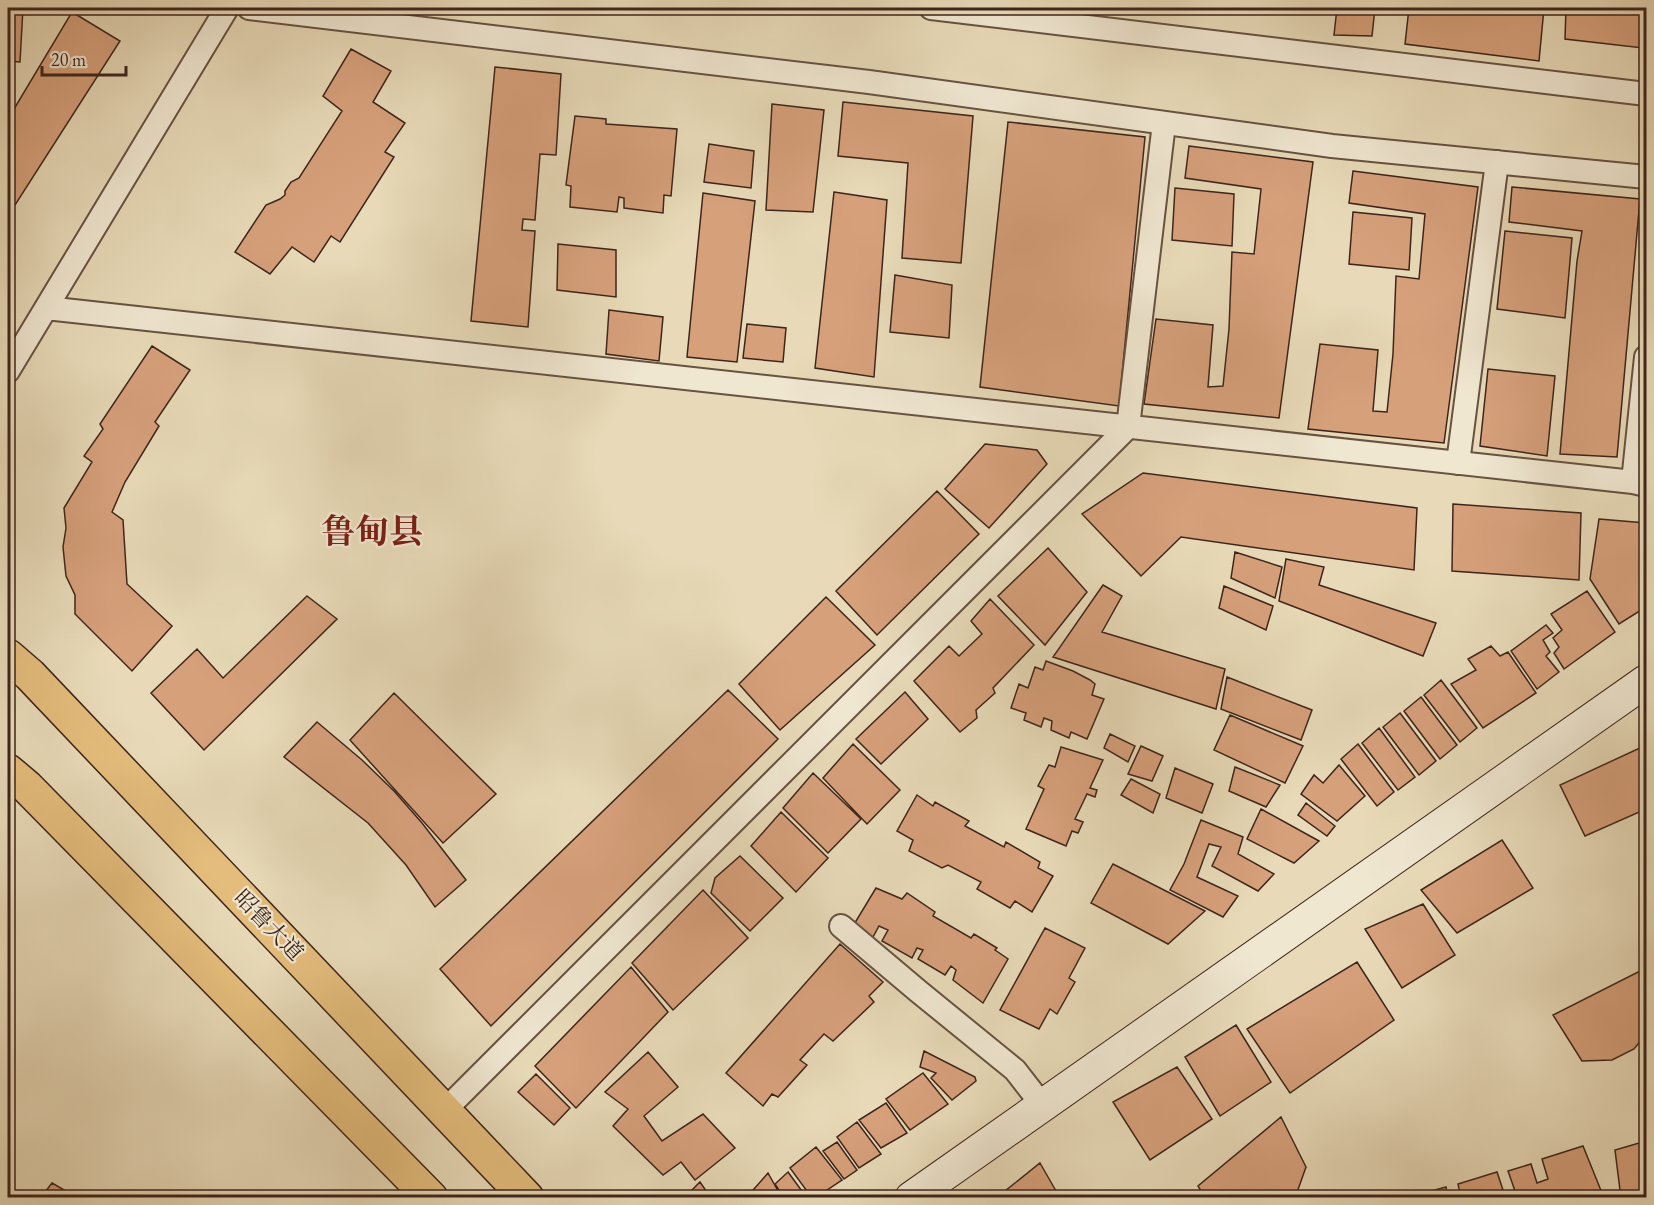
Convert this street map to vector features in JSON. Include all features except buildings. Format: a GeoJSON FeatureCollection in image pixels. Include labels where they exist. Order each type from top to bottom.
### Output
{"type":"FeatureCollection","features":[{"type":"Feature","properties":{"kind":"highway","name":"昭鲁大道"},"geometry":{"type":"LineString","coordinates":[[8,656],[38,683],[526,1197]]}},
{"type":"Feature","properties":{"kind":"highway"},"geometry":{"type":"LineString","coordinates":[[8,771],[27,787],[431,1197]]}},
{"type":"Feature","properties":{"kind":"street"},"geometry":{"type":"LineString","coordinates":[[8,371],[226,8]]}},
{"type":"Feature","properties":{"kind":"street"},"geometry":{"type":"LineString","coordinates":[[249,8],[869,82],[1332,146],[1647,177]]}},
{"type":"Feature","properties":{"kind":"street"},"geometry":{"type":"LineString","coordinates":[[931,8],[1647,94]]}},
{"type":"Feature","properties":{"kind":"street"},"geometry":{"type":"LineString","coordinates":[[445,1110],[1128,427],[1164,123]]}},
{"type":"Feature","properties":{"kind":"street"},"geometry":{"type":"LineString","coordinates":[[1458,463],[1497,162]]}},
{"type":"Feature","properties":{"kind":"street"},"geometry":{"type":"LineString","coordinates":[[45,308],[1640,484],[1647,357]]}},
{"type":"Feature","properties":{"kind":"street"},"geometry":{"type":"LineString","coordinates":[[911,1197],[1647,681]]}},
{"type":"Feature","properties":{"kind":"street"},"geometry":{"type":"LineString","coordinates":[[841,926],[1015,1070],[1043,1106]]}},
{"type":"Feature","properties":{"kind":"district","name":"鲁甸县"},"geometry":{"type":"Point","coordinates":[372,531]}}]}
